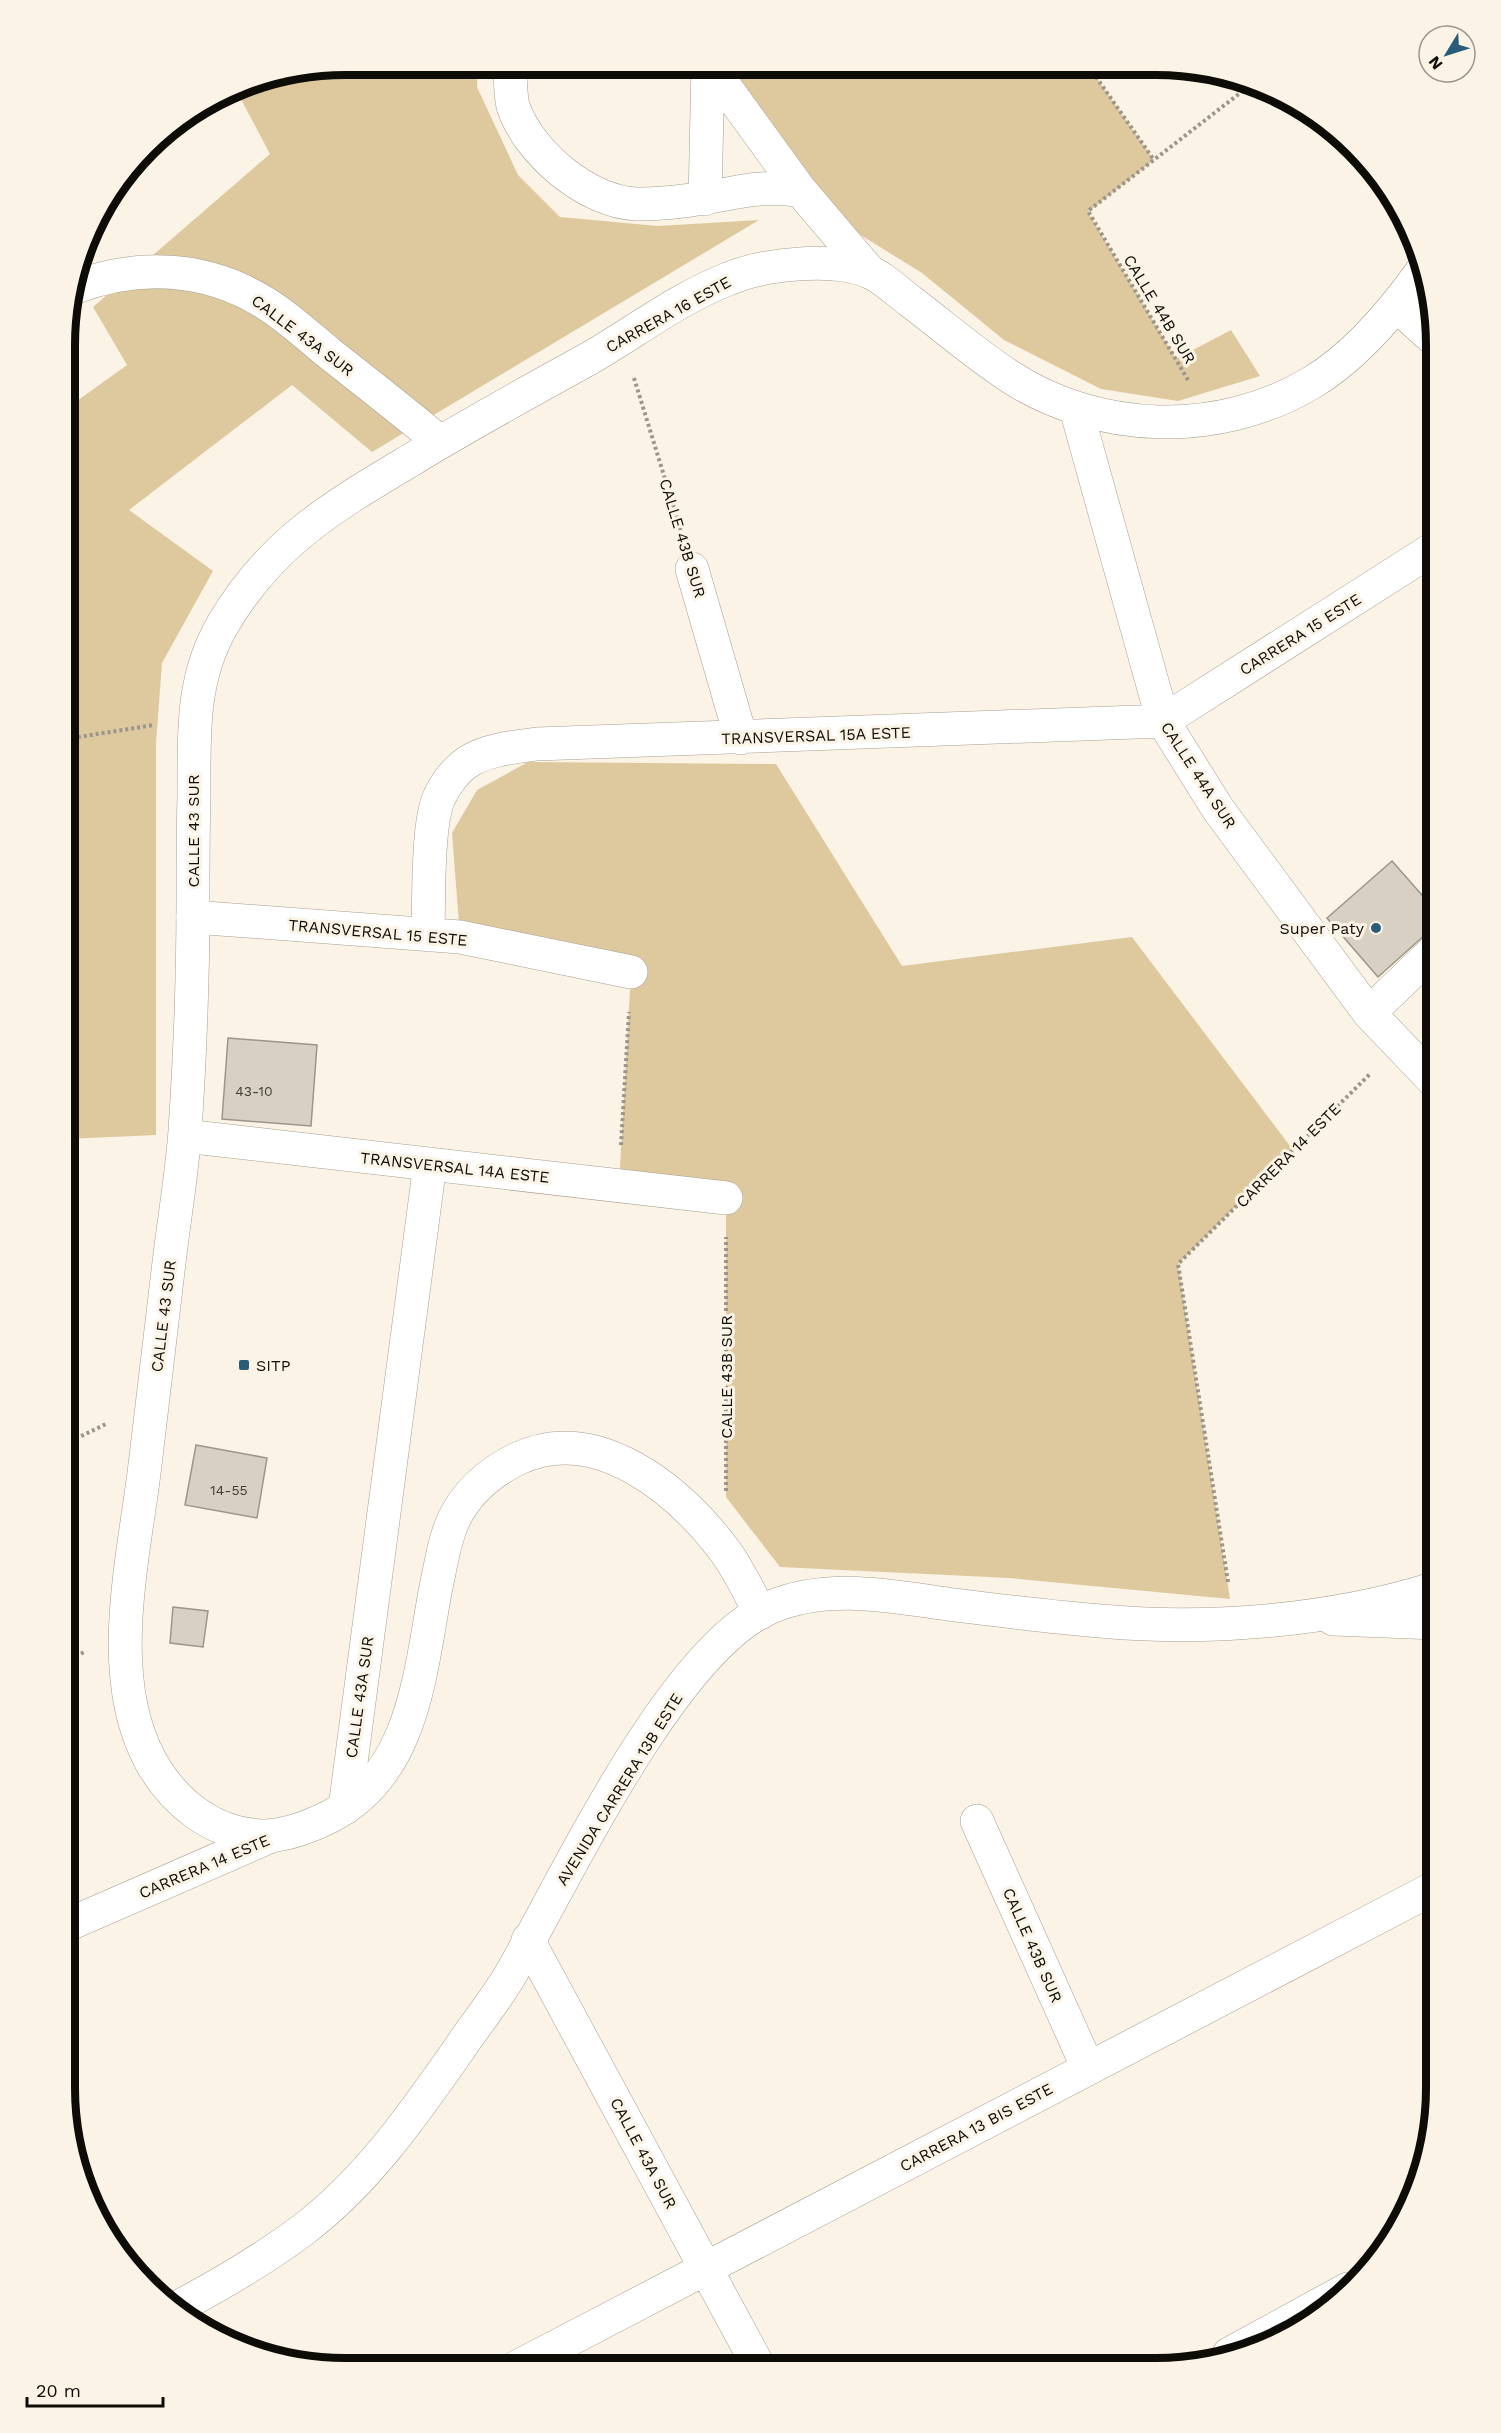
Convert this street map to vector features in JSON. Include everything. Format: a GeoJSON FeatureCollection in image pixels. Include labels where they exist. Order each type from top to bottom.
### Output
{"type":"FeatureCollection","features":[{"type":"Feature","properties":{"kind":"street"},"geometry":{"type":"LineString","coordinates":[[510,75],[513,106],[535,147],[568,178],[598,194],[634,204],[705,199],[752,189],[800,189]]}},
{"type":"Feature","properties":{"kind":"street"},"geometry":{"type":"LineString","coordinates":[[705,199],[709,75]]}},
{"type":"Feature","properties":{"kind":"street"},"geometry":{"type":"LineString","coordinates":[[716,75],[800,189],[869,271],[1005,374],[1039,394],[1076,409],[1116,418],[1151,422],[1186,422],[1255,409],[1319,379],[1348,355],[1397,306],[1418,277]]}},
{"type":"Feature","properties":{"kind":"street","name":"CARRERA 16 ESTE"},"geometry":{"type":"LineString","coordinates":[[194,718],[200,678],[209,650],[225,621],[262,570],[294,536],[328,510],[440,442],[622,340],[721,281],[750,271],[780,265],[810,264],[869,271]]}},
{"type":"Feature","properties":{"kind":"street","name":"CALLE 43A SUR"},"geometry":{"type":"LineString","coordinates":[[82,285],[94,280],[146,270],[199,276],[230,284],[266,304],[440,442]]}},
{"type":"Feature","properties":{"kind":"street"},"geometry":{"type":"LineString","coordinates":[[1397,306],[1425,331]]}},
{"type":"Feature","properties":{"kind":"street","name":"CALLE 44A SUR"},"geometry":{"type":"LineString","coordinates":[[1076,409],[1163,721],[1218,809],[1369,1012],[1398,1046],[1426,1073]]}},
{"type":"Feature","properties":{"kind":"street","name":"CARRERA 15 ESTE"},"geometry":{"type":"LineString","coordinates":[[1163,721],[1426,553]]}},
{"type":"Feature","properties":{"kind":"street","name":"CALLE 43B SUR"},"geometry":{"type":"LineString","coordinates":[[692,569],[741,738]]}},
{"type":"Feature","properties":{"kind":"street","name":"CALLE 43 SUR"},"geometry":{"type":"LineString","coordinates":[[194,718],[193,917],[184,1137],[125,1631],[128,1691],[133,1719],[143,1747],[156,1772],[174,1795],[195,1815],[215,1825],[237,1832],[269,1837]]}},
{"type":"Feature","properties":{"kind":"street","name":"TRANSVERSAL 15A ESTE"},"geometry":{"type":"LineString","coordinates":[[428,935],[433,821],[438,799],[452,777],[471,760],[502,749],[537,744],[1163,721]]}},
{"type":"Feature","properties":{"kind":"street","name":"TRANSVERSAL 15 ESTE"},"geometry":{"type":"LineString","coordinates":[[193,917],[460,937],[631,972]]}},
{"type":"Feature","properties":{"kind":"street"},"geometry":{"type":"LineString","coordinates":[[1369,1012],[1426,959]]}},
{"type":"Feature","properties":{"kind":"street","name":"TRANSVERSAL 14A ESTE"},"geometry":{"type":"LineString","coordinates":[[184,1137],[726,1198]]}},
{"type":"Feature","properties":{"kind":"street","name":"CALLE 43A SUR"},"geometry":{"type":"LineString","coordinates":[[345,1808],[430,1164]]}},
{"type":"Feature","properties":{"kind":"street"},"geometry":{"type":"LineString","coordinates":[[345,1808],[363,1796],[378,1780],[397,1748],[412,1713],[443,1553],[454,1519],[471,1493],[498,1468],[533,1451],[574,1446],[609,1456],[671,1492],[729,1556],[760,1613]]}},
{"type":"Feature","properties":{"kind":"street","name":"AVENIDA CARRERA 13B ESTE"},"geometry":{"type":"LineString","coordinates":[[184,2304],[259,2262],[298,2234],[345,2194],[377,2161],[412,2116],[511,1973],[624,1775],[679,1691],[708,1653],[733,1630],[760,1613],[806,1597],[872,1594],[1106,1622],[1168,1625],[1286,1617],[1399,1600],[1426,1591]]}},
{"type":"Feature","properties":{"kind":"street"},"geometry":{"type":"LineString","coordinates":[[1286,1617],[1426,1623]]}},
{"type":"Feature","properties":{"kind":"street","name":"CARRERA 14 ESTE"},"geometry":{"type":"LineString","coordinates":[[75,1922],[269,1837],[301,1829],[345,1808]]}},
{"type":"Feature","properties":{"kind":"street","name":"CALLE 43B SUR"},"geometry":{"type":"LineString","coordinates":[[977,1821],[1088,2068]]}},
{"type":"Feature","properties":{"kind":"street","name":"CARRERA 13 BIS ESTE"},"geometry":{"type":"LineString","coordinates":[[534,2358],[1426,1892]]}},
{"type":"Feature","properties":{"kind":"street","name":"CALLE 43A SUR"},"geometry":{"type":"LineString","coordinates":[[528,1940],[754,2358]]}},
{"type":"Feature","properties":{"kind":"street"},"geometry":{"type":"LineString","coordinates":[[1265,2335],[1306,2312]]}},
{"type":"Feature","properties":{"kind":"path"},"geometry":{"type":"LineString","coordinates":[[1095,75],[1154,160],[1244,90]]}},
{"type":"Feature","properties":{"kind":"path","name":"CALLE 44B SUR"},"geometry":{"type":"LineString","coordinates":[[1154,160],[1088,211],[1211,418]]}},
{"type":"Feature","properties":{"kind":"path","name":"CALLE 43B SUR"},"geometry":{"type":"LineString","coordinates":[[622,340],[692,569]]}},
{"type":"Feature","properties":{"kind":"path"},"geometry":{"type":"LineString","coordinates":[[75,738],[194,718]]}},
{"type":"Feature","properties":{"kind":"path"},"geometry":{"type":"LineString","coordinates":[[619,1185],[631,972]]}},
{"type":"Feature","properties":{"kind":"path","name":"CARRERA 14 ESTE"},"geometry":{"type":"LineString","coordinates":[[1234,1622],[1178,1264],[1398,1046]]}},
{"type":"Feature","properties":{"kind":"path","name":"CALLE 43B SUR"},"geometry":{"type":"LineString","coordinates":[[726,1198],[726,1497],[729,1556]]}},
{"type":"Feature","properties":{"kind":"shaded area"},"geometry":{"type":"Polygon","coordinates":[[[478,75],[477,87],[518,175],[560,217],[658,226],[759,220],[372,452],[292,385],[129,510],[213,571],[162,663],[156,743],[156,1135],[75,1139],[75,402],[127,365],[93,307],[270,154],[240,97],[258,89],[310,77],[478,75]]]}},
{"type":"Feature","properties":{"kind":"shaded area"},"geometry":{"type":"Polygon","coordinates":[[[720,75],[1095,75],[1154,160],[1088,212],[1176,359],[1231,330],[1260,376],[1178,401],[1101,389],[1004,340],[922,273],[833,218],[720,75]]]}},
{"type":"Feature","properties":{"kind":"shaded area"},"geometry":{"type":"Polygon","coordinates":[[[528,762],[776,764],[902,966],[1132,937],[1293,1150],[1178,1264],[1230,1599],[1009,1578],[780,1567],[726,1497],[726,1198],[619,1185],[631,972],[460,937],[452,833],[477,790],[528,762]]]}},
{"type":"Feature","properties":{"kind":"building"},"geometry":{"type":"Polygon","coordinates":[[[1392,861],[1426,900],[1426,934],[1378,977],[1327,918],[1392,861]]]}},
{"type":"Feature","properties":{"kind":"building"},"geometry":{"type":"Polygon","coordinates":[[[228,1038],[317,1045],[311,1126],[222,1119],[228,1038]]]}},
{"type":"Feature","properties":{"kind":"building"},"geometry":{"type":"Polygon","coordinates":[[[196,1445],[267,1458],[257,1518],[185,1505],[196,1445]]]}},
{"type":"Feature","properties":{"kind":"building"},"geometry":{"type":"Polygon","coordinates":[[[173,1607],[208,1611],[203,1647],[170,1643],[173,1607]]]}},
{"type":"Feature","properties":{"kind":"place","name":"Super Paty"},"geometry":{"type":"Point","coordinates":[1376,928]}},
{"type":"Feature","properties":{"kind":"place","name":"SITP"},"geometry":{"type":"Point","coordinates":[244,1365]}}]}
